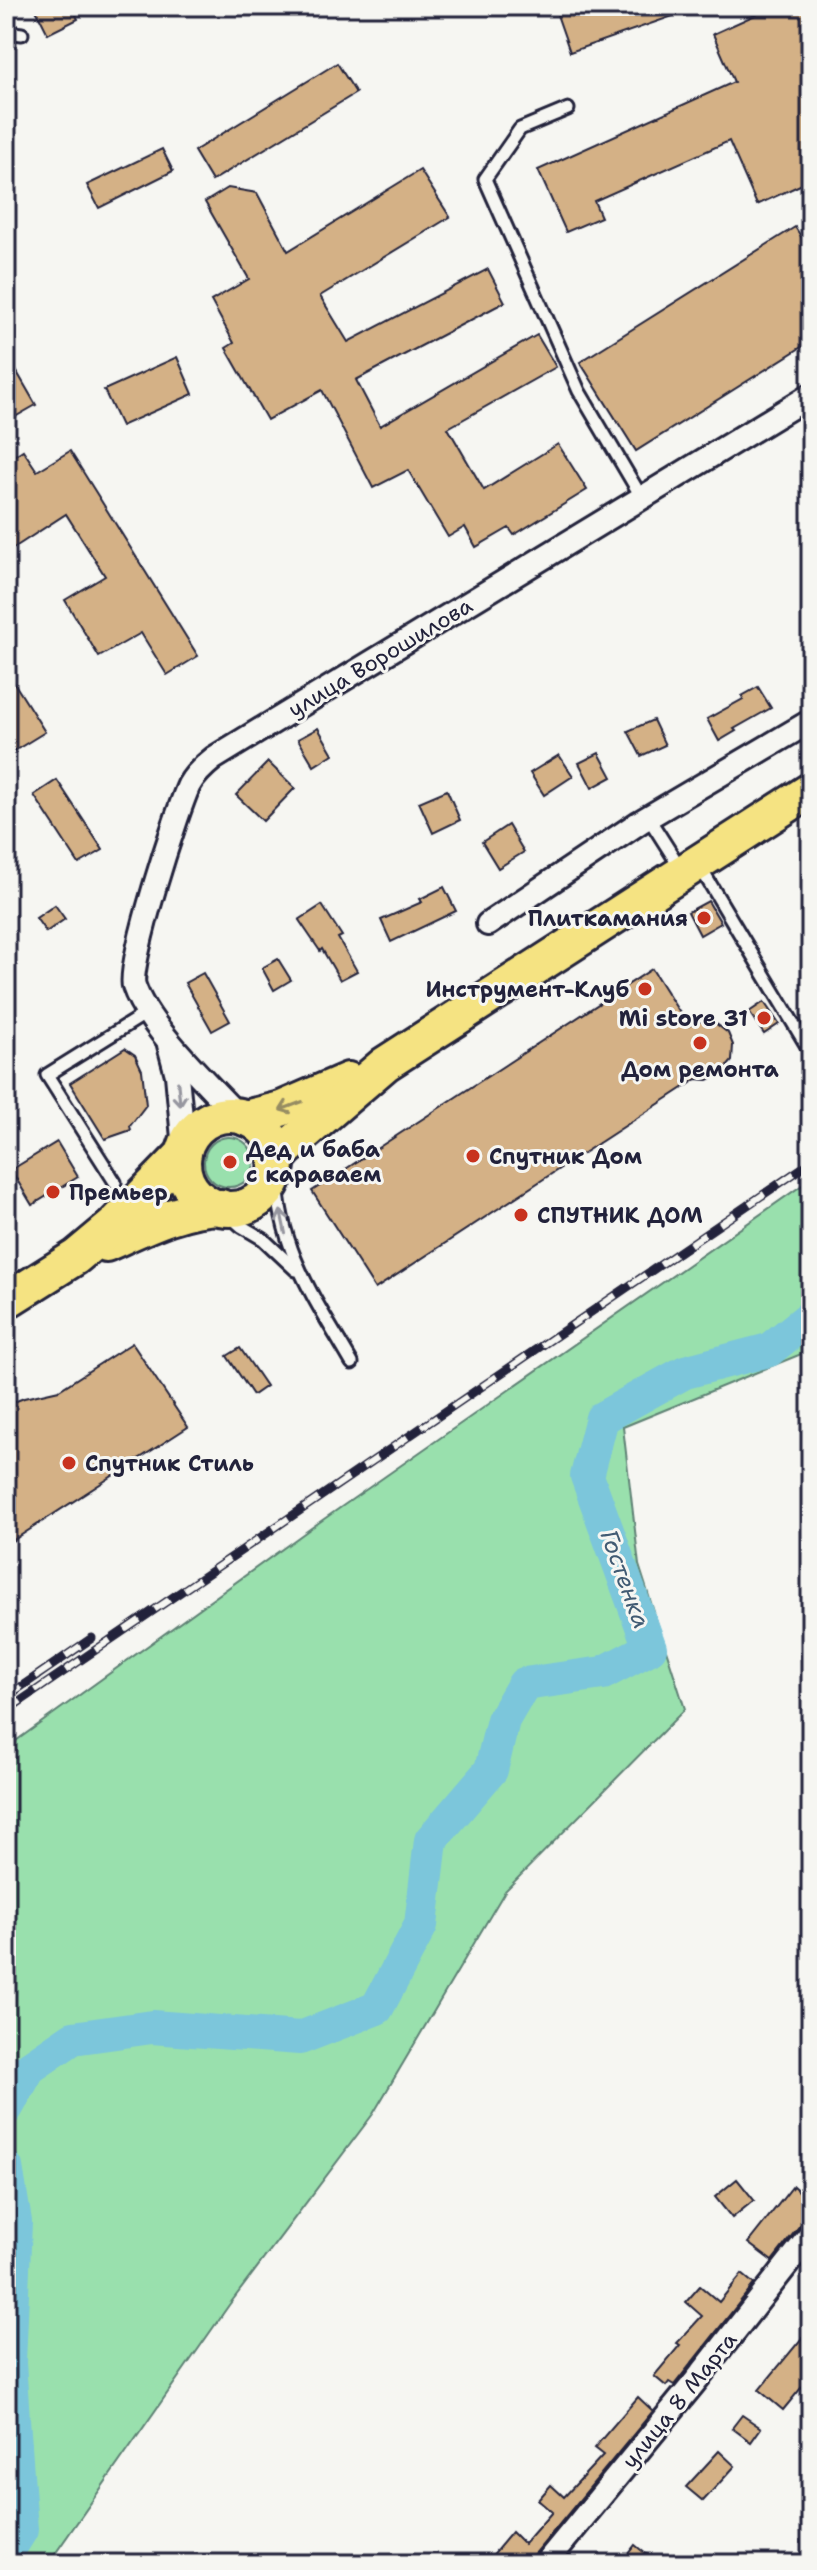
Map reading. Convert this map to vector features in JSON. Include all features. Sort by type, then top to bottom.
[{"type":"main road","points":[[221,1207],[208,1203],[193,1190],[184,1173],[184,1151],[188,1139],[204,1122],[216,1117],[264,1115],[385,1064],[811,790]]},
{"type":"main road","points":[[76,1257],[153,1223],[204,1207],[237,1208],[255,1201],[269,1187],[276,1165],[385,1064]]},
{"type":"main road","points":[[241,1117],[267,1134],[276,1165]]},
{"type":"main road","points":[[6,1301],[76,1257],[113,1226],[184,1151]]},
{"type":"street","name":"улица Ворошилова","points":[[168,1040],[135,989],[132,980],[134,961],[181,806],[191,781],[204,766],[811,395]]},
{"type":"street","points":[[488,924],[648,817],[811,721]]},
{"type":"street","points":[[168,1040],[241,1117]]},
{"type":"street","points":[[168,1040],[177,1075],[184,1151]]},
{"type":"street","name":"улица 8 Марта","points":[[545,2564],[694,2383],[811,2234]]},
{"type":"lane","points":[[6,32],[22,34]]},
{"type":"lane","points":[[568,109],[520,129],[485,179],[579,391],[642,498]]},
{"type":"lane","points":[[648,817],[691,868],[811,1053]]},
{"type":"lane","points":[[115,1182],[47,1075],[149,1011]]},
{"type":"lane","points":[[276,1165],[281,1222],[299,1273],[352,1363]]},
{"type":"lane","points":[[221,1207],[241,1226],[263,1239],[299,1273]]},
{"type":"green space","points":[[229,1137],[247,1144],[254,1162],[247,1180],[229,1187],[211,1180],[204,1162],[211,1144]]},
{"type":"green space","points":[[811,1179],[811,1350],[623,1427],[639,1565],[685,1709],[505,1891],[373,2114],[229,2305],[48,2564],[6,2564],[6,1748],[314,1526]]},
{"type":"building","points":[[34,6],[72,6],[78,19],[48,34]]},
{"type":"building","points":[[554,6],[695,6],[696,8],[570,52]]},
{"type":"building","points":[[775,6],[811,6],[811,113],[806,116],[811,127],[811,180],[757,205],[729,141],[594,201],[601,217],[566,232],[538,170],[734,82],[713,34]]},
{"type":"building","points":[[337,63],[356,93],[212,181],[194,151]]},
{"type":"building","points":[[162,149],[173,171],[99,208],[87,185]]},
{"type":"building","points":[[420,170],[450,217],[320,296],[348,342],[488,269],[505,302],[356,380],[380,426],[537,335],[556,367],[448,428],[484,490],[558,444],[587,490],[514,535],[509,528],[476,547],[465,527],[448,537],[408,470],[373,488],[322,390],[267,420],[226,348],[234,343],[211,301],[249,279],[205,202],[228,188],[257,193],[288,251]]},
{"type":"building","points":[[795,227],[811,252],[811,341],[636,451],[580,362]]},
{"type":"building","points":[[6,353],[36,405],[6,422]]},
{"type":"building","points":[[177,357],[193,394],[121,426],[104,390]]},
{"type":"building","points":[[23,450],[37,471],[70,451],[198,656],[167,675],[141,633],[99,657],[65,600],[105,576],[66,514],[6,553],[6,461]]},
{"type":"building","points":[[6,670],[45,732],[6,756]]},
{"type":"building","points":[[758,687],[771,708],[719,741],[707,719]]},
{"type":"building","points":[[653,720],[665,745],[641,756],[628,731]]},
{"type":"building","points":[[318,728],[333,754],[314,766],[298,739]]},
{"type":"building","points":[[599,753],[612,777],[592,788],[579,763]]},
{"type":"building","points":[[559,755],[573,776],[544,795],[530,773]]},
{"type":"building","points":[[268,762],[295,788],[263,821],[236,795]]},
{"type":"building","points":[[57,780],[103,850],[79,864],[34,795]]},
{"type":"building","points":[[447,790],[460,820],[433,833],[419,802]]},
{"type":"building","points":[[508,825],[524,852],[498,868],[482,842]]},
{"type":"building","points":[[444,887],[456,911],[391,942],[381,920],[422,902],[420,899]]},
{"type":"building","name":"Плиткамания","points":[[708,901],[721,923],[700,935],[688,912]]},
{"type":"building","points":[[55,905],[65,919],[46,932],[36,918]]},
{"type":"building","points":[[322,905],[342,936],[338,938],[357,971],[340,980],[322,949],[320,951],[299,920]]},
{"type":"building","points":[[278,959],[291,980],[274,990],[262,968]]},
{"type":"building","name":"Спутник Дом","points":[[652,969],[688,1026],[701,1021],[715,1023],[728,1033],[733,1045],[732,1061],[721,1074],[708,1080],[697,1079],[375,1289],[312,1191]]},
{"type":"building","points":[[203,973],[230,1021],[212,1031],[185,983]]},
{"type":"building","name":"Mi store 31","points":[[764,1002],[779,1024],[764,1034],[749,1012]]},
{"type":"building","points":[[125,1048],[135,1055],[142,1070],[146,1105],[130,1126],[131,1130],[105,1139],[70,1083]]},
{"type":"building","points":[[57,1142],[78,1177],[32,1205],[11,1170]]},
{"type":"building","name":"Спутник Стиль","points":[[132,1343],[188,1427],[6,1545],[6,1405],[59,1390]]},
{"type":"building","points":[[240,1348],[266,1386],[253,1395],[227,1356]]},
{"type":"building","points":[[737,2179],[754,2200],[732,2218],[715,2197]]},
{"type":"building","points":[[793,2186],[811,2202],[811,2220],[800,2225],[772,2261],[748,2243]]},
{"type":"building","points":[[742,2274],[754,2284],[674,2385],[669,2382],[666,2386],[654,2376],[680,2345],[677,2343],[702,2316],[686,2302],[700,2286],[719,2302]]},
{"type":"building","points":[[811,2327],[811,2376],[783,2410],[759,2390]]},
{"type":"building","points":[[638,2397],[653,2411],[534,2555],[531,2564],[485,2564],[512,2532],[524,2544],[552,2512],[538,2500],[551,2485],[564,2497],[603,2455],[594,2448]]},
{"type":"building","points":[[742,2415],[761,2428],[751,2442],[732,2428]]},
{"type":"building","points":[[719,2451],[735,2466],[703,2501],[686,2487]]},
{"type":"building","points":[[635,2545],[658,2564],[620,2564]]},
{"type":"waterway","name":"Гостенка","points":[[6,2109],[29,2068],[73,2038],[152,2027],[300,2038],[377,2008],[421,1925],[431,1840],[491,1770],[503,1720],[524,1684],[603,1673],[650,1648],[587,1476],[602,1418],[685,1372],[769,1350],[811,1316]]},
{"type":"waterway","name":"Гостенка","points":[[6,2167],[15,2222],[9,2363],[21,2530],[6,2554]]},
{"type":"railway","points":[[6,1711],[811,1162]]},
{"type":"railway","points":[[6,1697],[92,1638]]},
{"type":"place","name":"Плиткамания","points":[[704,918]]},
{"type":"place","name":"Инструмент-Клуб","points":[[645,989]]},
{"type":"place","name":"Mi store 31","points":[[764,1018]]},
{"type":"place","name":"Дом ремонта","points":[[700,1043]]},
{"type":"place","name":"Спутник Дом","points":[[473,1156]]},
{"type":"place","name":"Дед и баба с караваем","points":[[230,1162]]},
{"type":"place","name":"Премьер","points":[[53,1192]]},
{"type":"place","name":"СПУТНИК ДОМ","points":[[521,1215]]},
{"type":"place","name":"Спутник Стиль","points":[[69,1463]]}]
